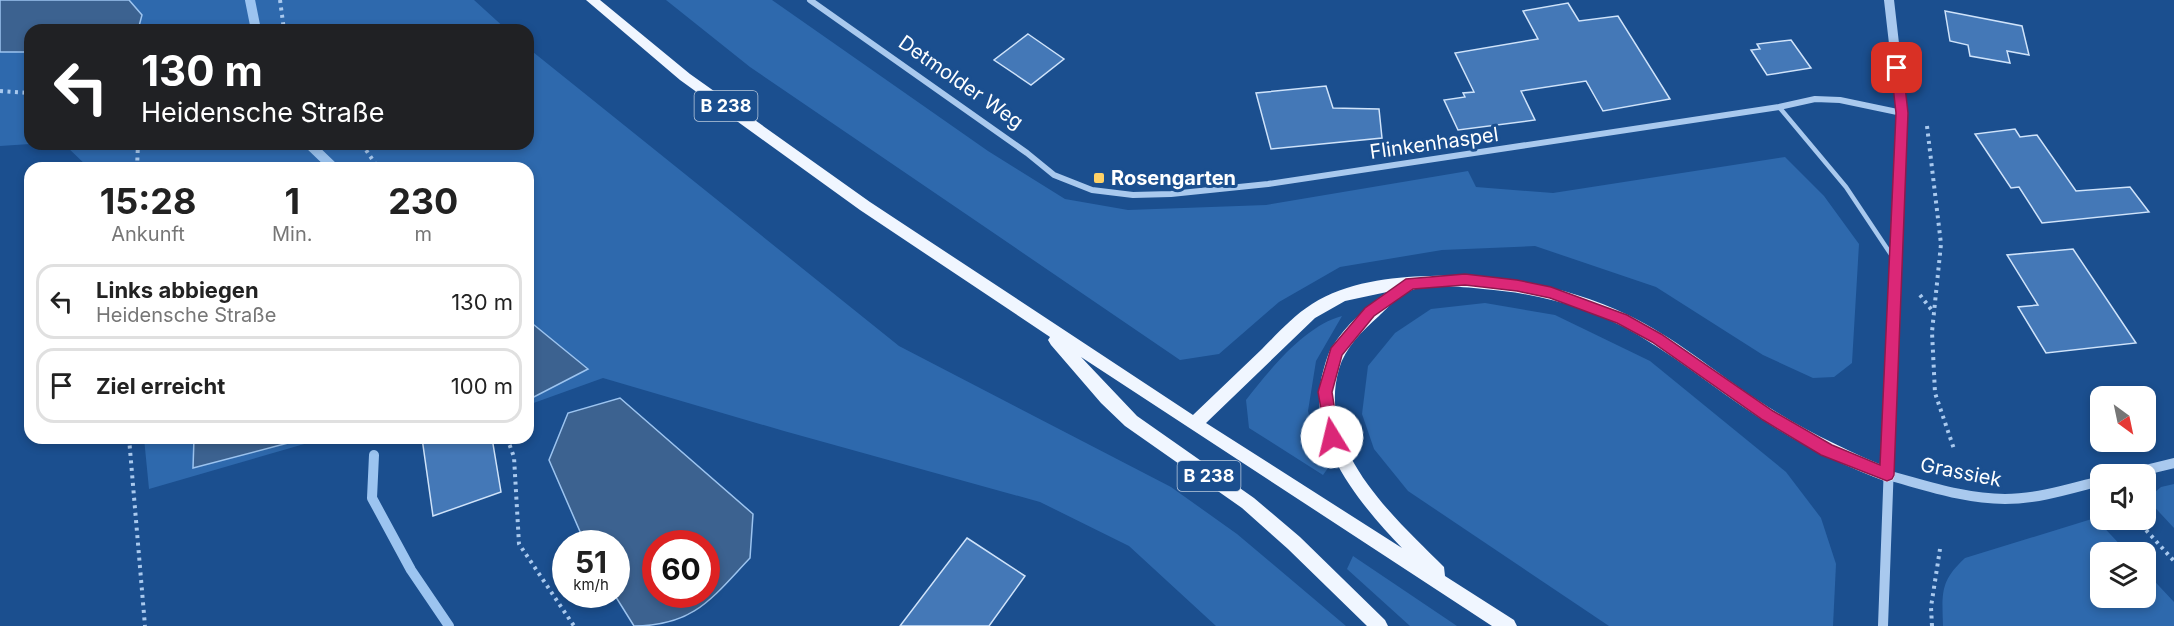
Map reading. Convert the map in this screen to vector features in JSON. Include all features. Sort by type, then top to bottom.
[{"type":"main road","name":"B 238","points":[[592,0],[686,76],[865,206],[1194,424],[1508,626]]},
{"type":"main road","points":[[1194,424],[1315,310],[1349,292],[1410,283],[1465,280],[1517,286],[1551,293],[1587,304],[1622,319],[1656,338],[1768,416],[1827,450],[1887,475]]},
{"type":"main road","points":[[1410,283],[1370,312],[1336,353],[1325,392],[1332,437],[1350,472],[1396,531],[1459,594]]},
{"type":"main road","name":"B 238","points":[[1043,324],[1107,398],[1131,421],[1248,503],[1294,543],[1379,626]]},
{"type":"street","name":"Detmolder Weg","points":[[810,0],[1027,153],[1054,175],[1092,190]]},
{"type":"street","points":[[1883,626],[1902,113],[1889,0]]},
{"type":"street","name":"Flinkenhaspel","points":[[1092,190],[1133,195],[1162,195],[1268,184],[1779,107],[1815,99],[1840,100],[1902,113]]},
{"type":"street","points":[[2156,467],[2174,463]]},
{"type":"street","name":"Grassiek","points":[[1887,475],[1981,498],[2005,499],[2034,497],[2090,483]]},
{"type":"lane","points":[[1779,107],[1846,187],[1897,263]]},
{"type":"path","points":[[280,0],[283,24]]},
{"type":"path","points":[[0,91],[24,93]]},
{"type":"path","points":[[1902,113],[1927,121],[1941,244],[1932,333],[1935,393],[1954,449]]},
{"type":"path","points":[[130,444],[145,626]]},
{"type":"path","points":[[509,444],[514,457],[519,544],[574,626]]},
{"type":"path","points":[[2146,530],[2174,561]]},
{"type":"path","points":[[1932,626],[1931,607],[1940,549]]},
{"type":"shaded area","points":[[0,0],[129,0],[142,15],[140,24],[24,24],[24,52],[0,52]]},
{"type":"shaded area","points":[[129,0],[474,0],[500,24],[140,24],[142,15]]},
{"type":"shaded area","points":[[666,0],[772,0],[988,151],[1065,199],[1128,210],[1266,205],[1468,171],[1476,187],[1553,193],[1785,157],[1824,196],[1859,244],[1852,363],[1834,377],[1813,378],[1763,355],[1656,287],[1535,246],[1442,250],[1340,267],[1279,302],[1219,354],[1180,360],[750,67]]},
{"type":"shaded area","points":[[0,52],[24,52],[24,144],[0,146]]},
{"type":"shaded area","points":[[534,53],[899,346],[1171,487],[1237,534],[1346,626],[1216,626],[1129,546],[1040,502],[603,378],[534,403],[534,397],[588,369],[534,325],[534,162],[83,162],[70,150],[534,150]]},
{"type":"shaded area","points":[[1485,303],[1555,315],[1650,361],[1786,472],[1821,518],[1836,564],[1833,626],[1609,626],[1408,491],[1374,449],[1362,414],[1368,366],[1395,333],[1431,309]]},
{"type":"shaded area","points":[[1342,316],[1316,361],[1308,411],[1315,437],[1328,468],[1323,475],[1249,428],[1246,400],[1289,350],[1315,329]]},
{"type":"shaded area","points":[[534,325],[588,369],[534,397]]},
{"type":"shaded area","points":[[620,398],[753,514],[750,558],[720,590],[720,530],[642,530],[642,608],[698,608],[672,621],[634,626],[623,608],[630,608],[630,530],[579,530],[549,460],[568,413]]},
{"type":"shaded area","points":[[145,444],[194,444],[193,468],[284,444],[304,444],[149,489]]},
{"type":"shaded area","points":[[194,444],[284,444],[193,468]]},
{"type":"shaded area","points":[[2174,484],[2174,528],[2156,509],[2156,491],[2161,487]]},
{"type":"shaded area","points":[[2090,520],[2090,530],[2106,530],[2118,542],[2090,542],[2090,608],[2156,608],[2156,583],[2174,602],[2174,626],[1943,626],[1944,588],[1951,574],[1965,558]]},
{"type":"shaded area","points":[[1353,556],[1457,626],[1410,626],[1347,569]]},
{"type":"building","points":[[1568,3],[1579,21],[1618,16],[1670,99],[1603,111],[1586,81],[1521,91],[1535,120],[1458,130],[1444,100],[1465,97],[1463,93],[1474,92],[1455,53],[1538,39],[1523,11]]},
{"type":"building","points":[[1945,11],[2022,26],[2029,55],[2007,51],[2010,63],[1970,56],[1968,45],[1950,41]]},
{"type":"building","points":[[1028,34],[1064,59],[1031,85],[994,60]]},
{"type":"building","points":[[1791,40],[1811,68],[1767,75],[1751,50],[1760,49],[1757,44]]},
{"type":"building","points":[[1326,86],[1333,108],[1379,109],[1382,138],[1271,149],[1256,93]]},
{"type":"building","points":[[2015,129],[2020,137],[2037,135],[2076,191],[2130,187],[2149,212],[2042,223],[2019,187],[2011,188],[1975,134]]},
{"type":"building","points":[[2073,249],[2136,343],[2046,353],[2018,307],[2038,305],[2007,255]]},
{"type":"building","points":[[423,444],[493,444],[501,492],[433,516]]},
{"type":"building","points":[[967,538],[1025,576],[989,626],[900,626]]},
{"type":"waterway","points":[[250,0],[255,24]]},
{"type":"waterway","points":[[315,150],[328,162]]},
{"type":"waterway","points":[[374,455],[372,498],[411,570],[449,626]]},
{"type":"place","name":"Rosengarten","points":[[1099,178]]},
{"type":"route","points":[[1332,437],[1325,392],[1336,353],[1370,312],[1410,283],[1465,280],[1517,286],[1551,293],[1587,304],[1622,319],[1656,338],[1768,416],[1827,450],[1887,475],[1902,113],[1897,68]]}]
